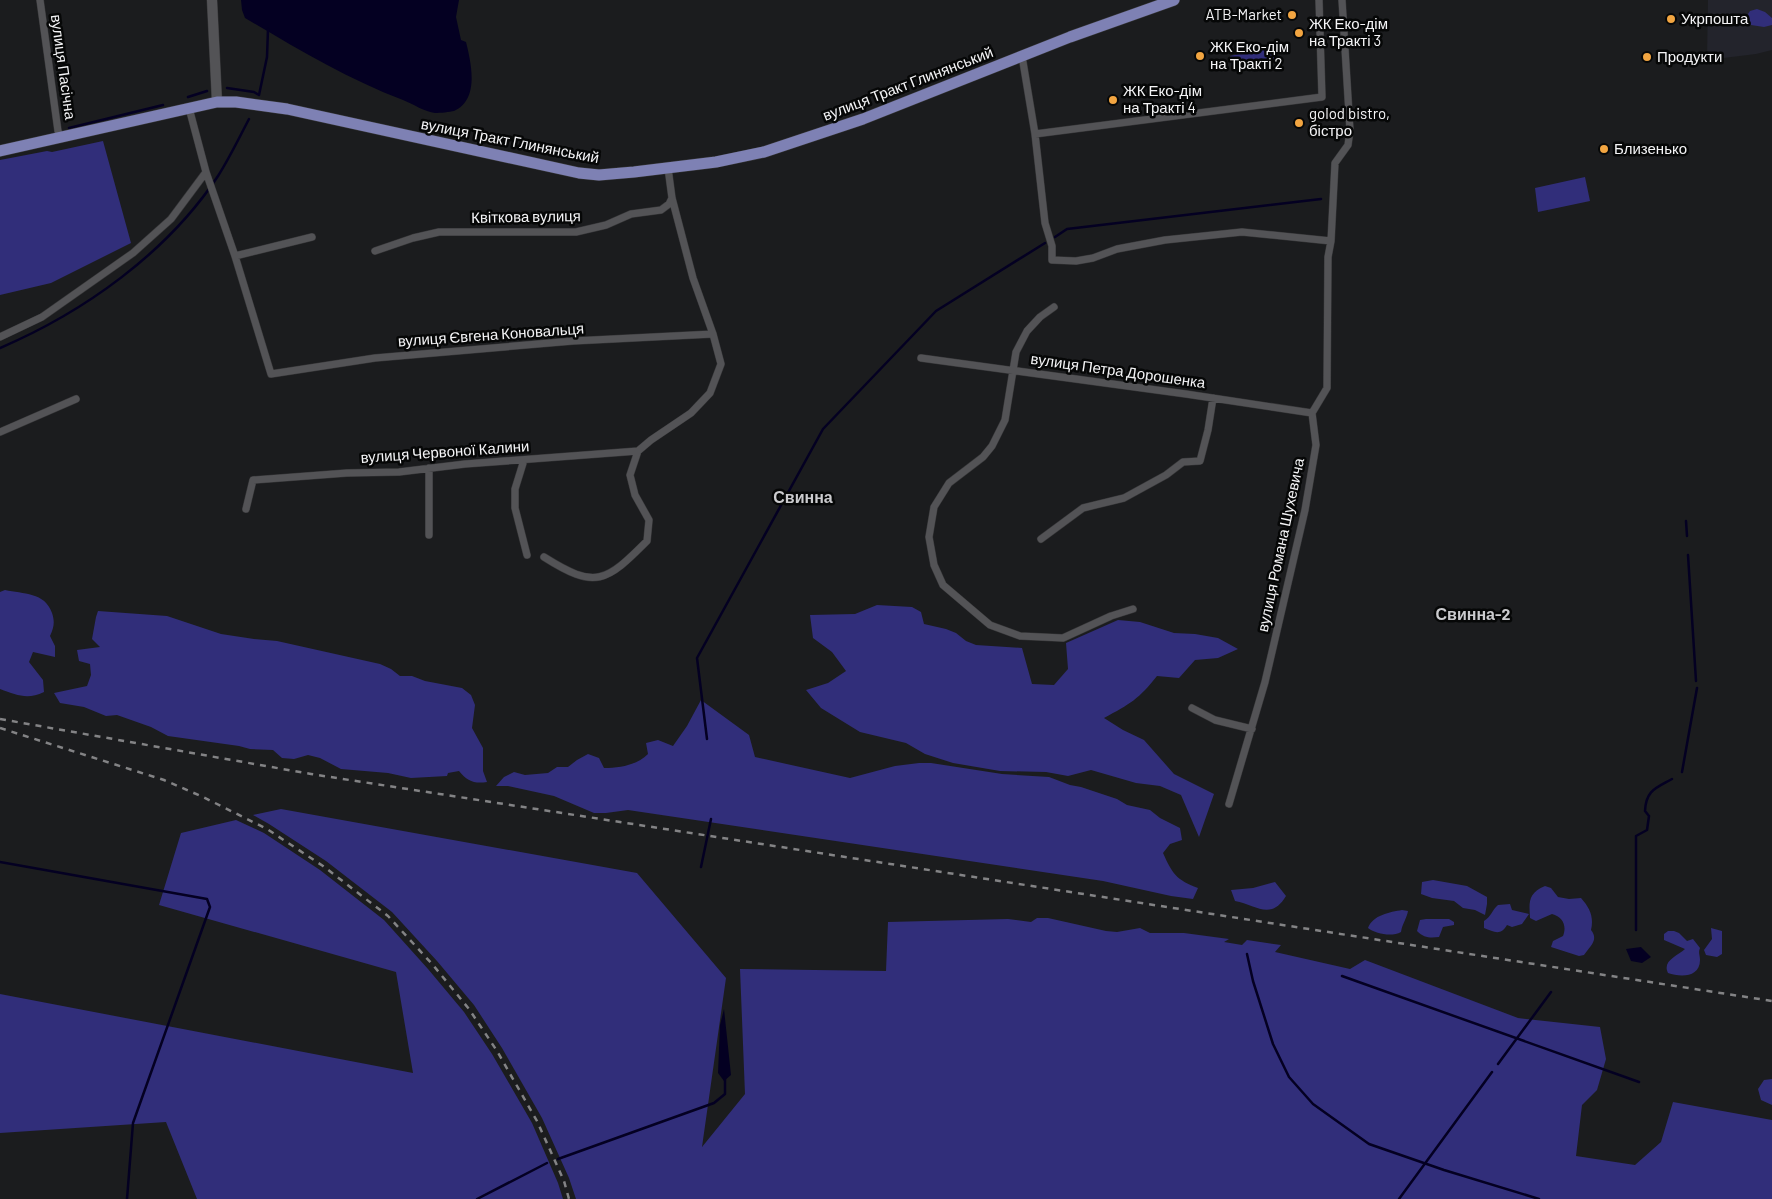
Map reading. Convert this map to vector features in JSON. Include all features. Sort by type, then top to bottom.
[{"type":"main road","points":[[212,0],[218,102]]},
{"type":"main road","name":"вулиця Тракт Глинянський","points":[[0,151],[218,102],[236,102],[288,110],[579,173],[615,174],[716,162],[764,152],[864,119],[1022,56],[1174,0]]},
{"type":"street","name":"вулиця Пасічна","points":[[40,0],[58,130],[61,137]]},
{"type":"street","points":[[1035,134],[1322,97],[1319,0]]},
{"type":"street","points":[[1312,413],[1327,388],[1328,257],[1331,241],[1335,163],[1348,145],[1350,130],[1342,0]]},
{"type":"street","points":[[1022,56],[1035,134],[1045,224],[1052,246],[1052,260],[1076,261],[1093,258],[1117,249],[1166,240],[1242,232],[1331,241]]},
{"type":"street","points":[[190,108],[206,172],[235,256],[312,237]]},
{"type":"street","points":[[544,557],[565,571],[580,577],[599,579],[623,565],[647,541],[649,520],[635,495],[630,474],[638,451],[691,413],[710,393],[721,364],[713,334],[693,278],[672,198],[668,168]]},
{"type":"street","points":[[0,337],[42,317],[133,254],[172,218],[206,172]]},
{"type":"street","name":"Квіткова вулиця","points":[[375,251],[413,238],[439,232],[576,232],[606,226],[630,214],[661,210],[669,204],[672,198]]},
{"type":"street","name":"вулиця Євгена Коновальця","points":[[235,256],[271,374],[384,357],[573,341],[713,334]]},
{"type":"street","points":[[1054,307],[1040,317],[1027,331],[1016,352],[1005,420],[992,446],[983,457],[949,483],[934,507],[929,537],[934,565],[943,585],[990,625],[1020,636],[1063,638],[1110,616],[1133,609]]},
{"type":"street","name":"вулиця Петра Дорошенка","points":[[921,358],[1312,413]]},
{"type":"street","points":[[1041,539],[1083,508],[1124,498],[1166,475],[1183,462],[1200,462],[1213,398]]},
{"type":"street","points":[[0,432],[76,399]]},
{"type":"street","name":"вулиця Романа Шухевича","points":[[1228,804],[1252,730],[1305,510],[1316,445],[1312,413]]},
{"type":"street","name":"вулиця Червоної Калини","points":[[246,509],[253,480],[347,473],[399,472],[638,451]]},
{"type":"street","points":[[524,460],[515,489],[515,508],[527,555]]},
{"type":"street","points":[[429,468],[429,535]]},
{"type":"street","points":[[1192,708],[1215,720],[1252,730]]},
{"type":"shaded area","points":[[1708,0],[1772,0],[1772,50],[1756,54],[1707,60]]},
{"type":"shaded area","points":[[1757,9],[1765,12],[1772,18],[1772,25],[1764,27],[1751,25],[1748,14],[1750,11]]},
{"type":"shaded area","points":[[1272,47],[1275,59],[1232,68],[1230,56]]},
{"type":"shaded area","points":[[103,141],[131,243],[51,283],[0,295],[0,160],[47,151],[52,152]]},
{"type":"shaded area","points":[[1585,177],[1590,201],[1538,212],[1535,188]]},
{"type":"shaded area","points":[[5,590],[26,593],[39,598],[49,606],[54,619],[50,636],[55,646],[55,657],[33,652],[29,662],[43,680],[44,692],[32,696],[22,696],[0,689],[0,592]]},
{"type":"shaded area","points":[[877,605],[912,607],[921,612],[924,624],[956,633],[966,641],[976,645],[1022,648],[1032,684],[1054,685],[1068,669],[1066,643],[1118,620],[1140,622],[1174,633],[1218,638],[1238,649],[1218,658],[1195,660],[1179,678],[1157,676],[1134,700],[1104,718],[1144,740],[1174,774],[1214,794],[1199,837],[1181,795],[1160,786],[1136,783],[1091,770],[1068,776],[1046,772],[1000,771],[953,763],[925,754],[906,743],[860,732],[821,708],[806,690],[828,683],[846,671],[832,652],[813,638],[810,615],[855,614]]},
{"type":"shaded area","points":[[98,611],[167,616],[221,634],[277,641],[380,664],[400,676],[412,676],[425,681],[462,688],[471,695],[475,705],[472,728],[483,748],[483,771],[487,782],[478,783],[471,781],[459,771],[448,773],[447,776],[411,778],[388,773],[341,769],[320,758],[308,755],[294,759],[282,758],[273,750],[250,749],[168,736],[151,727],[117,715],[106,716],[84,707],[60,703],[54,693],[87,686],[91,675],[90,664],[79,661],[77,650],[100,647],[92,639]]},
{"type":"shaded area","points":[[701,700],[749,735],[755,757],[850,778],[895,766],[919,763],[931,763],[1002,774],[1049,777],[1117,799],[1127,805],[1150,810],[1160,818],[1180,828],[1182,840],[1170,844],[1163,853],[1169,866],[1180,879],[1198,888],[1193,899],[1103,881],[628,810],[594,813],[554,796],[508,786],[496,786],[504,777],[514,772],[525,775],[548,773],[557,767],[568,767],[588,754],[599,758],[604,768],[633,763],[648,754],[646,743],[658,740],[673,746],[687,726]]},
{"type":"shaded area","points":[[281,809],[637,873],[726,978],[702,1147],[745,1094],[740,969],[886,971],[888,922],[1008,919],[1031,922],[1037,918],[1048,918],[1106,931],[1117,932],[1140,928],[1150,933],[1184,933],[1229,939],[1224,942],[1242,945],[1247,940],[1281,945],[1275,952],[1350,969],[1365,960],[1518,1018],[1600,1027],[1606,1059],[1597,1090],[1582,1105],[1576,1156],[1635,1165],[1661,1142],[1673,1102],[1772,1120],[1772,1199],[576,1199],[569,1178],[542,1118],[502,1048],[474,1005],[392,912],[326,861],[253,815]]},
{"type":"shaded area","points":[[236,820],[264,833],[320,870],[384,920],[428,969],[464,1012],[492,1054],[532,1123],[563,1199],[197,1199],[166,1122],[0,1133],[0,994],[413,1073],[396,972],[159,905],[181,833]]},
{"type":"shaded area","points":[[1433,880],[1467,886],[1487,897],[1485,915],[1475,910],[1463,908],[1454,901],[1432,898],[1421,894],[1422,882]]},
{"type":"shaded area","points":[[1275,882],[1286,896],[1280,904],[1269,910],[1235,901],[1231,890],[1253,888]]},
{"type":"shaded area","points":[[1545,886],[1551,888],[1558,897],[1569,899],[1581,898],[1587,905],[1592,917],[1591,930],[1594,940],[1584,955],[1579,956],[1551,947],[1553,941],[1563,936],[1565,929],[1559,917],[1552,914],[1536,921],[1530,918],[1531,899],[1535,892]]},
{"type":"shaded area","points":[[1510,904],[1512,910],[1529,914],[1522,924],[1512,927],[1507,925],[1500,932],[1484,928],[1484,921],[1498,905]]},
{"type":"shaded area","points":[[1402,910],[1408,911],[1401,932],[1397,934],[1384,934],[1368,928],[1378,917]]},
{"type":"shaded area","points":[[1449,919],[1454,922],[1454,925],[1443,927],[1439,937],[1427,937],[1417,931],[1420,920]]},
{"type":"shaded area","points":[[1711,928],[1722,931],[1722,954],[1717,957],[1706,955],[1704,950],[1712,939]]},
{"type":"shaded area","points":[[1668,931],[1679,933],[1687,941],[1693,939],[1700,948],[1699,966],[1693,973],[1678,975],[1668,973],[1667,965],[1669,962],[1685,949],[1664,940],[1664,934]]},
{"type":"shaded area","points":[[1772,1079],[1772,1105],[1761,1100],[1758,1089],[1764,1080]]},
{"type":"water","points":[[241,0],[459,0],[456,17],[461,40],[466,42],[472,80],[468,98],[462,106],[454,111],[435,113],[423,110],[342,73],[245,18]]},
{"type":"water","points":[[1641,947],[1651,957],[1642,963],[1631,961],[1626,949]]},
{"type":"water","points":[[724,1009],[731,1075],[724,1081],[718,1073],[720,1025]]},
{"type":"waterway","points":[[227,88],[254,92],[259,95],[267,57],[268,29]]},
{"type":"waterway","points":[[188,97],[207,91]]},
{"type":"waterway","points":[[69,128],[163,105]]},
{"type":"waterway","points":[[0,348],[62,317],[92,298],[149,255],[197,204],[218,176],[249,119]]},
{"type":"waterway","points":[[1055,237],[1067,229],[1321,199]]},
{"type":"waterway","points":[[707,739],[697,658],[823,429],[936,311],[1045,243]]},
{"type":"waterway","points":[[1686,521],[1687,536]]},
{"type":"waterway","points":[[1688,555],[1696,681]]},
{"type":"waterway","points":[[1682,772],[1697,688]]},
{"type":"waterway","points":[[1636,930],[1636,836],[1647,830],[1649,816],[1645,811],[1647,798],[1653,790],[1672,779]]},
{"type":"waterway","points":[[701,867],[711,819]]},
{"type":"waterway","points":[[0,862],[207,899],[210,907],[133,1123],[127,1199]]},
{"type":"waterway","points":[[1247,954],[1253,981],[1273,1044],[1289,1077],[1313,1104],[1369,1144],[1444,1170],[1539,1199]]},
{"type":"waterway","points":[[1342,976],[1639,1082]]},
{"type":"waterway","points":[[1498,1064],[1551,992]]},
{"type":"waterway","points":[[1399,1199],[1492,1072]]},
{"type":"waterway","points":[[558,1159],[714,1103],[725,1094],[725,1077]]},
{"type":"waterway","points":[[477,1199],[547,1163]]},
{"type":"railway","points":[[0,719],[311,774],[1772,1001]]},
{"type":"railway","points":[[0,728],[164,780],[203,797],[267,829],[323,866],[388,916],[433,965],[469,1009],[497,1051],[537,1121],[564,1181],[569,1199]]},
{"type":"place","name":"ATB-Market","points":[[1292,15]]},
{"type":"place","name":"Укрпошта","points":[[1671,19]]},
{"type":"place","name":"ЖК Еко-дім на Тракті 3","points":[[1299,33]]},
{"type":"place","name":"ЖК Еко-дім на Тракті 2","points":[[1200,56]]},
{"type":"place","name":"Продукти","points":[[1647,57]]},
{"type":"place","name":"ЖК Еко-дім на Тракті 4","points":[[1113,100]]},
{"type":"place","name":"golod bistro, бістро","points":[[1299,123]]},
{"type":"place","name":"Близенько","points":[[1604,149]]},
{"type":"district","name":"Свинна","points":[[803,497]]},
{"type":"district","name":"Свинна-2","points":[[1473,614]]}]
